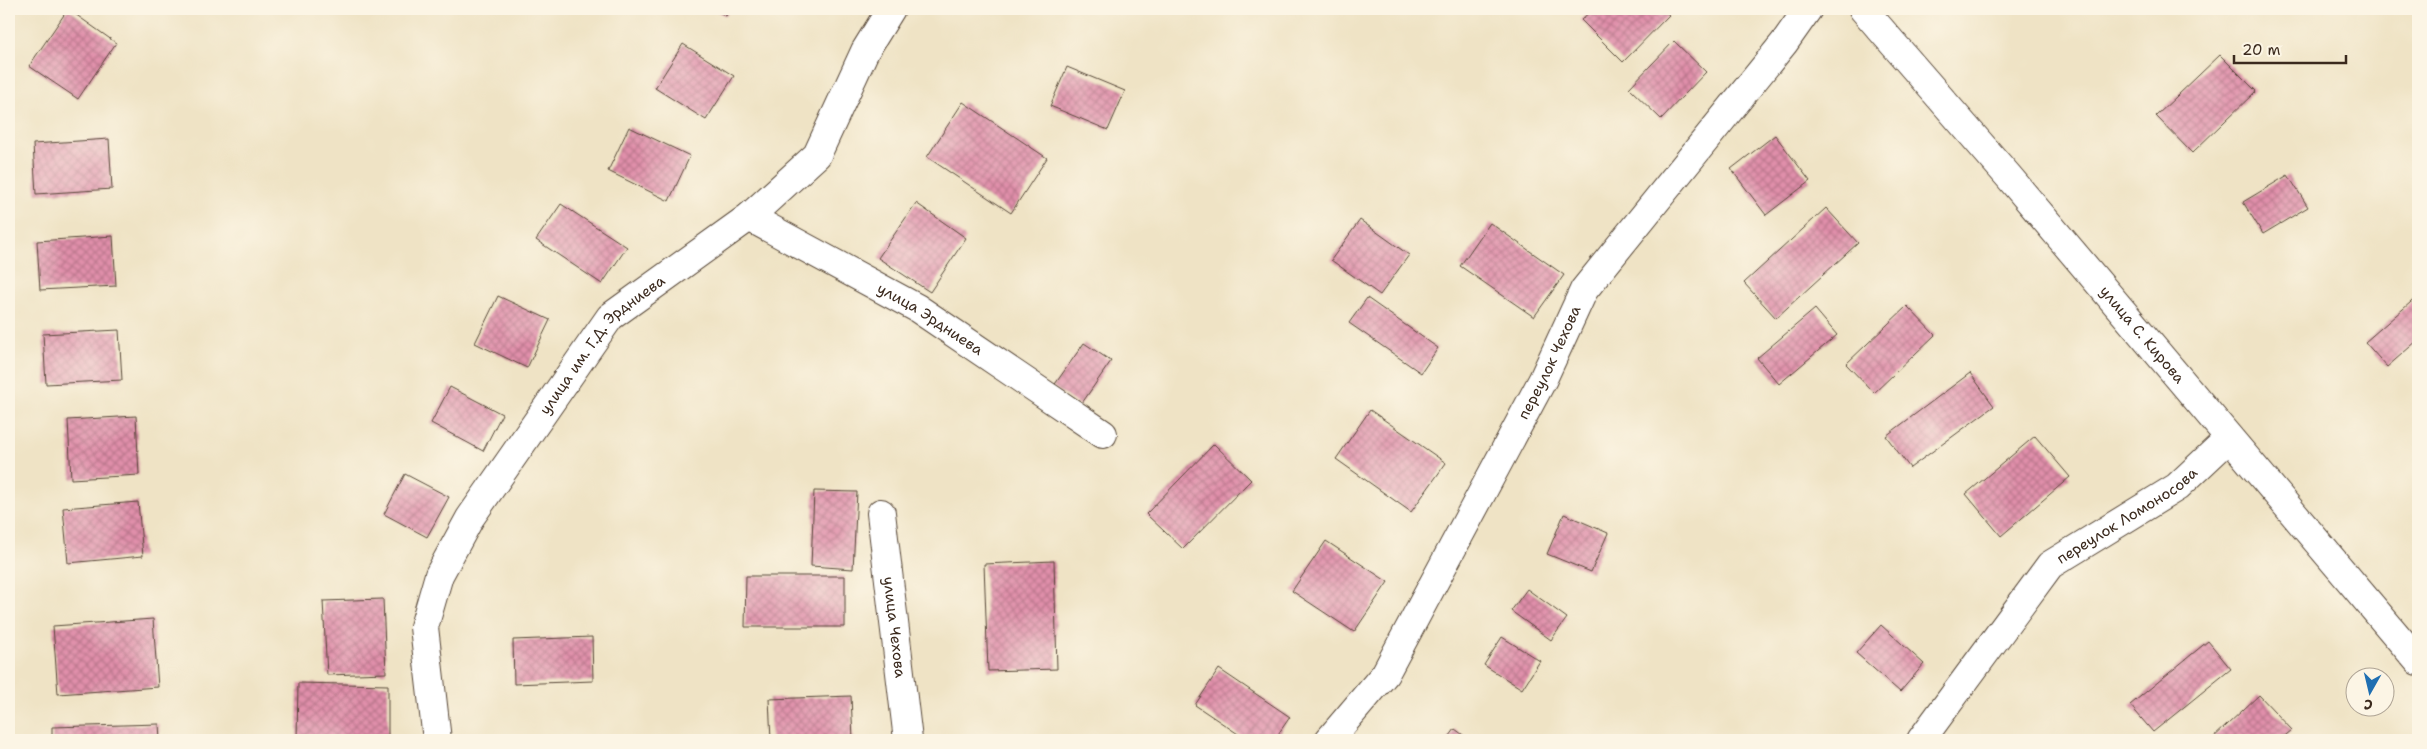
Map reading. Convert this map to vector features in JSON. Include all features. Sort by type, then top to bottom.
[{"type":"street","name":"улица им. Г.Д. Эрдниева","points":[[438,740],[424,627],[439,575],[470,518],[610,317],[749,217],[817,155],[865,51],[891,9]]},
{"type":"street","name":"переулок Чехова","points":[[1329,740],[1385,674],[1543,379],[1584,290],[1784,43],[1808,9]]},
{"type":"street","name":"улица С. Кирова","points":[[1864,9],[2009,177],[2418,661]]},
{"type":"street","name":"улица Эрдниева","points":[[749,217],[917,308],[1103,434]]},
{"type":"street","name":"переулок Ломоносова","points":[[1921,740],[2050,565],[2177,487],[2229,438]]},
{"type":"street","name":"улица Чехова","points":[[881,513],[908,740]]},
{"type":"building","points":[[68,9],[116,43],[78,99],[29,66]]},
{"type":"building","points":[[714,9],[730,9],[726,16]]},
{"type":"building","points":[[1593,9],[1662,9],[1669,15],[1623,62],[1581,20]]},
{"type":"building","points":[[1674,41],[1706,72],[1661,119],[1629,88]]},
{"type":"building","points":[[683,44],[734,76],[706,120],[655,88]]},
{"type":"building","points":[[2220,55],[2256,91],[2192,153],[2156,116]]},
{"type":"building","points":[[1067,67],[1125,91],[1108,130],[1050,106]]},
{"type":"building","points":[[963,102],[1047,158],[1011,213],[927,157]]},
{"type":"building","points":[[629,127],[690,156],[669,201],[608,171]]},
{"type":"building","points":[[1775,135],[1810,181],[1766,215],[1731,169]]},
{"type":"building","points":[[109,139],[112,189],[36,194],[33,144]]},
{"type":"building","points":[[2288,175],[2308,207],[2263,234],[2243,202]]},
{"type":"building","points":[[916,203],[966,238],[930,292],[878,258]]},
{"type":"building","points":[[561,204],[627,247],[602,284],[536,240]]},
{"type":"building","points":[[1826,208],[1858,243],[1776,318],[1744,283]]},
{"type":"building","points":[[1360,220],[1409,255],[1380,295],[1331,260]]},
{"type":"building","points":[[1490,223],[1564,275],[1534,317],[1460,266]]},
{"type":"building","points":[[113,236],[116,286],[40,290],[37,241]]},
{"type":"building","points":[[498,296],[550,320],[527,368],[475,343]]},
{"type":"building","points":[[2418,296],[2418,340],[2387,367],[2365,342]]},
{"type":"building","points":[[1367,298],[1438,348],[1421,373],[1349,323]]},
{"type":"building","points":[[1907,306],[1935,335],[1874,393],[1846,364]]},
{"type":"building","points":[[1815,309],[1837,335],[1779,384],[1757,358]]},
{"type":"building","points":[[119,330],[122,380],[46,384],[43,334]]},
{"type":"building","points":[[1084,343],[1111,361],[1080,406],[1053,387]]},
{"type":"building","points":[[1970,373],[1994,406],[1910,468],[1886,436]]},
{"type":"building","points":[[450,387],[502,414],[483,451],[431,423]]},
{"type":"building","points":[[1370,410],[1446,463],[1411,512],[1336,459]]},
{"type":"building","points":[[136,416],[139,475],[71,479],[68,420]]},
{"type":"building","points":[[2035,436],[2070,477],[2001,536],[1966,494]]},
{"type":"building","points":[[1214,444],[1251,480],[1183,549],[1146,514]]},
{"type":"building","points":[[405,474],[449,497],[427,537],[384,514]]},
{"type":"building","points":[[814,491],[857,492],[853,569],[811,566]]},
{"type":"building","points":[[138,502],[143,556],[68,563],[63,508]]},
{"type":"building","points":[[1564,514],[1608,533],[1591,572],[1547,554]]},
{"type":"building","points":[[1326,541],[1388,582],[1354,632],[1292,591]]},
{"type":"building","points":[[1054,561],[1057,669],[988,671],[984,564]]},
{"type":"building","points":[[746,576],[845,576],[845,627],[745,627]]},
{"type":"building","points":[[1527,589],[1567,618],[1551,640],[1511,611]]},
{"type":"building","points":[[383,599],[386,673],[327,675],[323,601]]},
{"type":"building","points":[[153,619],[158,687],[58,694],[53,626]]},
{"type":"building","points":[[1881,625],[1924,664],[1900,692],[1856,653]]},
{"type":"building","points":[[592,637],[593,681],[514,684],[513,640]]},
{"type":"building","points":[[1502,637],[1540,661],[1522,689],[1484,665]]},
{"type":"building","points":[[2208,641],[2231,669],[2153,732],[2130,705]]},
{"type":"building","points":[[1219,669],[1290,717],[1274,740],[1247,740],[1195,705]]},
{"type":"building","points":[[298,683],[388,685],[388,740],[297,740]]},
{"type":"building","points":[[2259,695],[2292,730],[2280,740],[2211,740]]},
{"type":"building","points":[[851,696],[853,740],[771,740],[769,699]]},
{"type":"building","points":[[159,724],[160,740],[52,740],[52,727]]},
{"type":"building","points":[[1455,729],[1470,740],[1447,740]]}]
